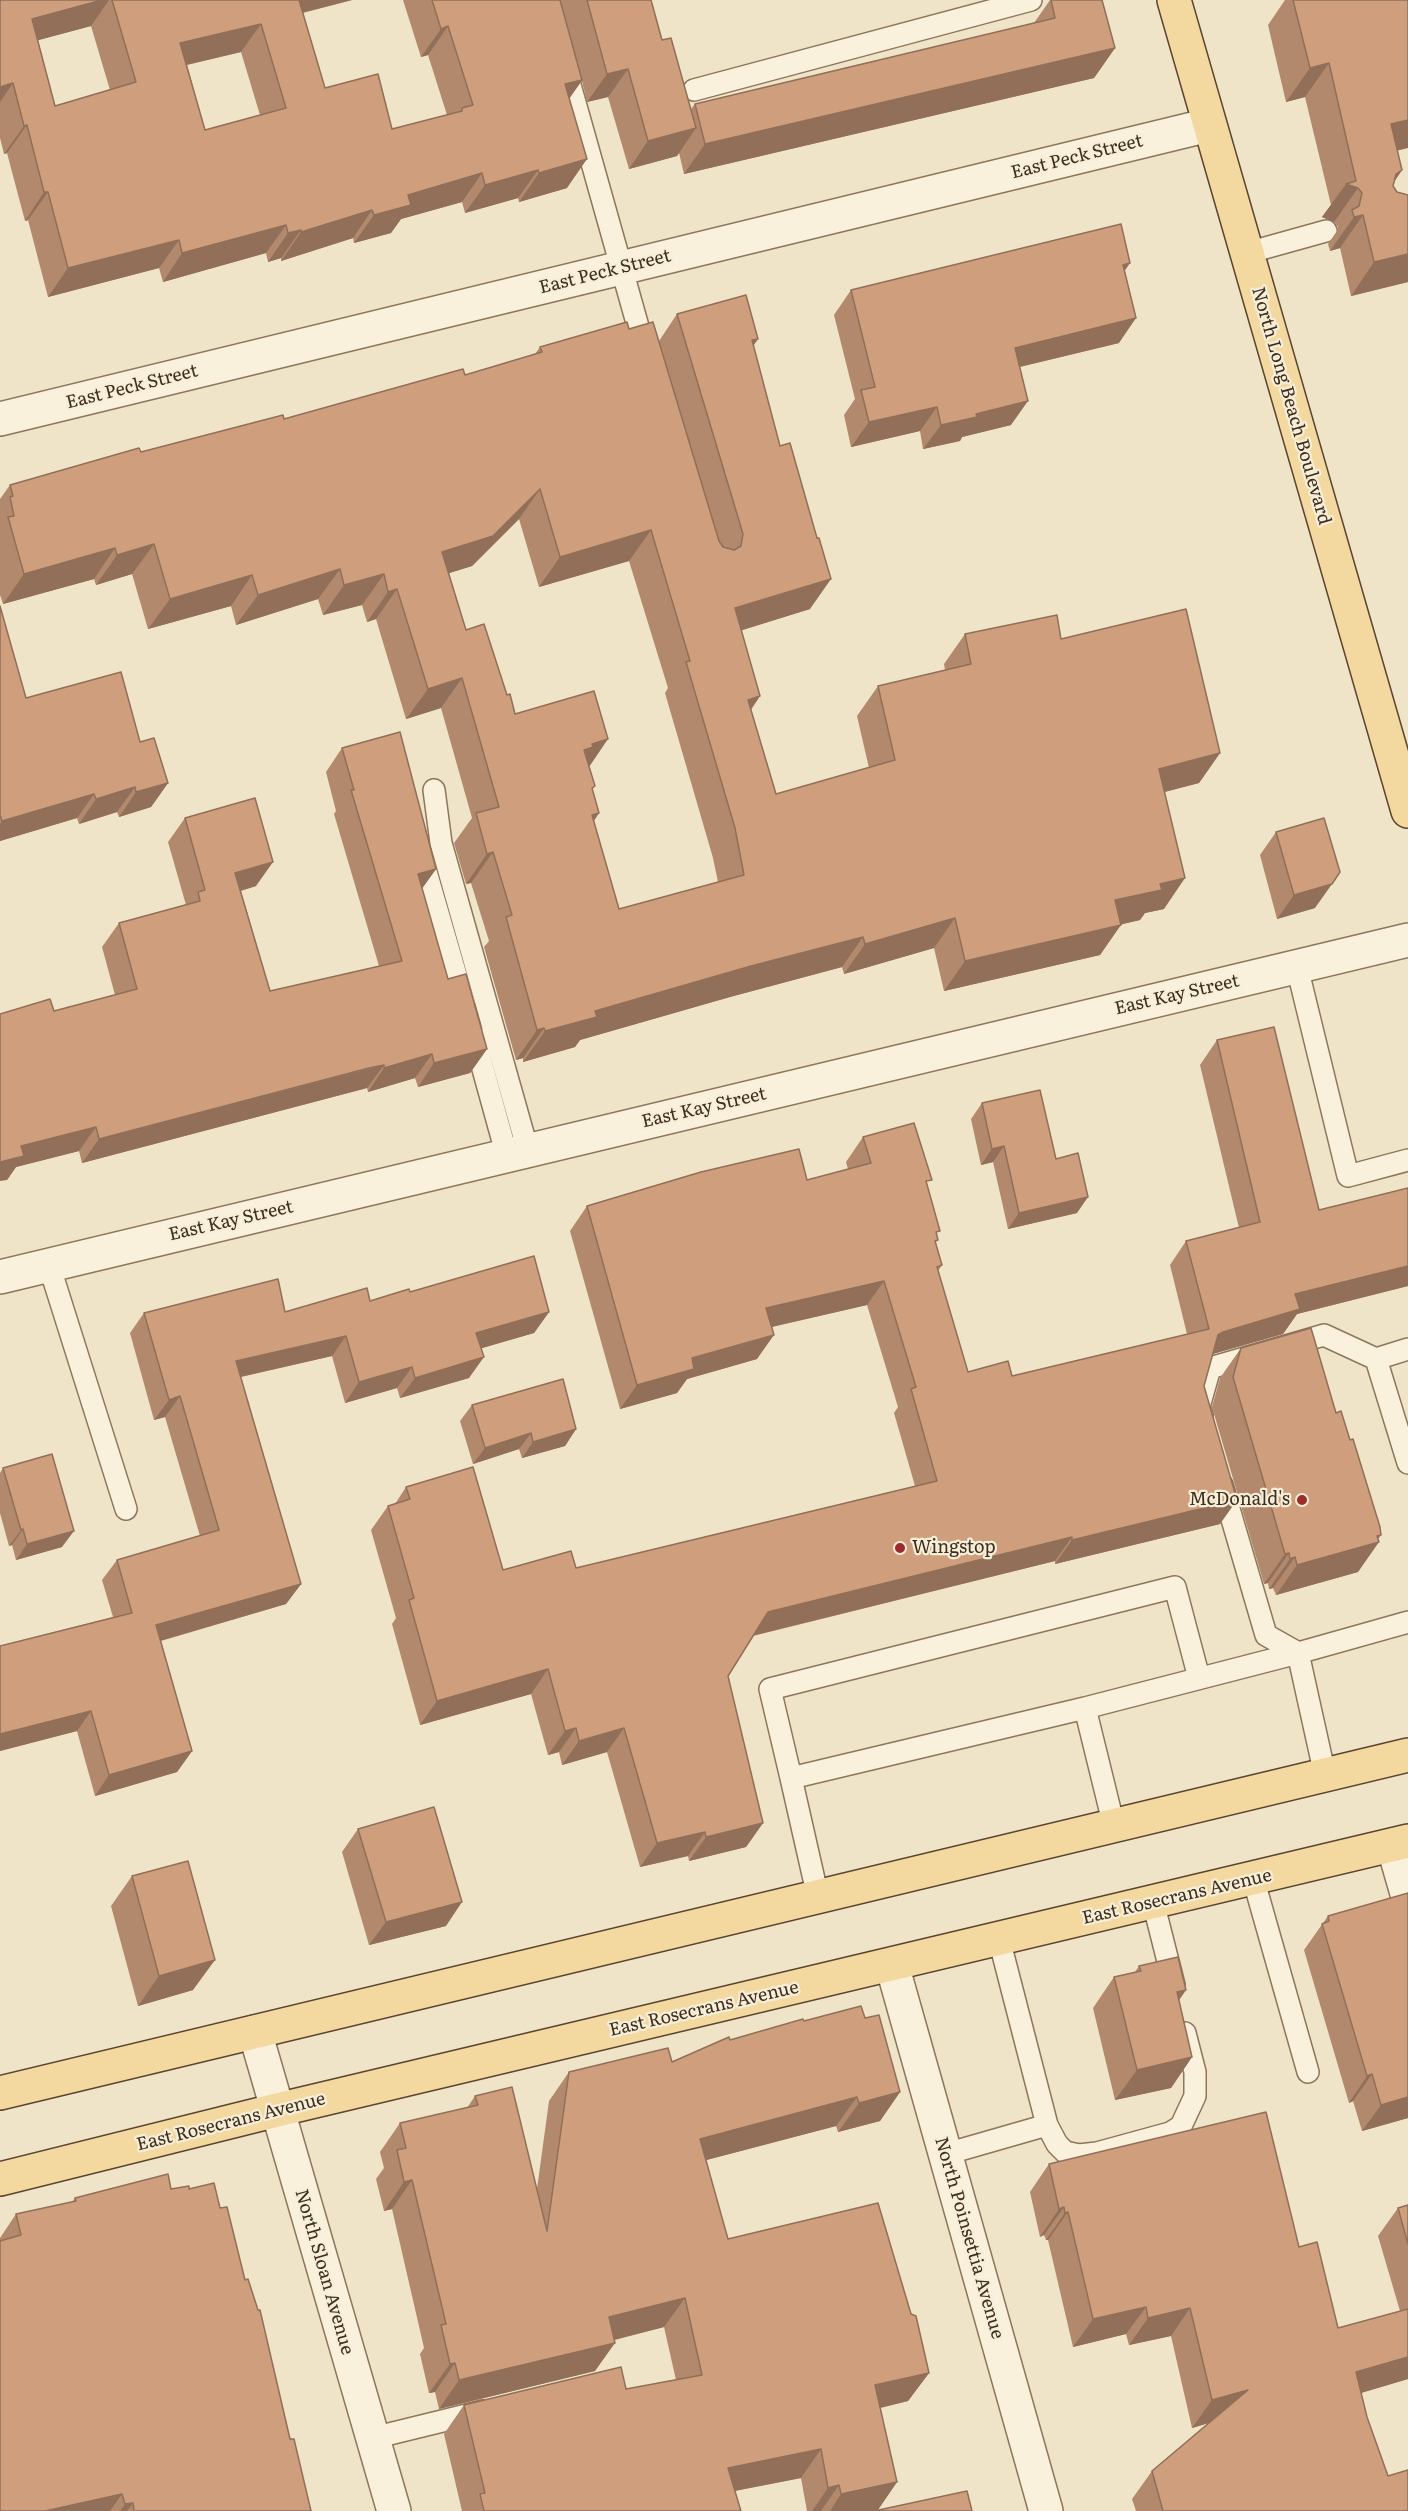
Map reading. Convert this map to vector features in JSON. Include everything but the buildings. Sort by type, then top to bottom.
[{"type":"main road","name":"North Long Beach Boulevard","points":[[1174,0],[1403,778],[1408,811]]},
{"type":"main road","points":[[0,2093],[1408,1755]]},
{"type":"main road","name":"East Rosecrans Avenue","points":[[0,2179],[277,2110],[1400,1843]]},
{"type":"street","name":"East Peck Street","points":[[0,419],[1209,125]]},
{"type":"street","name":"East Kay Street","points":[[0,1277],[1408,940]]},
{"type":"street","points":[[1400,1843],[1408,1897]]},
{"type":"street","name":"North Poinsettia Avenue","points":[[892,1965],[1046,2511]]},
{"type":"street","name":"North Sloan Avenue","points":[[255,2032],[394,2511]]},
{"type":"lane","points":[[694,90],[1031,0]]},
{"type":"lane","points":[[559,45],[620,268],[654,379]]},
{"type":"lane","points":[[1247,253],[1326,231]]},
{"type":"lane","points":[[434,790],[441,843],[518,1153]]},
{"type":"lane","points":[[415,833],[518,1153]]},
{"type":"lane","points":[[1297,967],[1348,1176],[1408,1160]]},
{"type":"lane","points":[[49,1265],[126,1509]]},
{"type":"lane","points":[[1206,1429],[1199,1407],[1210,1368],[1324,1335],[1376,1359],[1408,1349]]},
{"type":"lane","points":[[1376,1359],[1408,1462]]},
{"type":"lane","points":[[1216,1464],[1266,1635],[1298,1653],[1325,1775]]},
{"type":"lane","points":[[818,1897],[770,1689],[1175,1587],[1199,1678]]},
{"type":"lane","points":[[791,1778],[1085,1708],[1408,1622]]},
{"type":"lane","points":[[1085,1708],[1114,1826]]},
{"type":"lane","points":[[1253,1878],[1308,2072]]},
{"type":"lane","points":[[999,1939],[1047,2125],[1057,2144],[1065,2152],[1079,2155],[1097,2153],[1170,2133],[1181,2126],[1195,2096],[1195,2072],[1153,1902]]},
{"type":"lane","points":[[946,2154],[1047,2125]]},
{"type":"lane","points":[[373,2438],[507,2406]]},
{"type":"place","name":"McDonald's","points":[[1302,1500]]},
{"type":"place","name":"Wingstop","points":[[900,1548]]}]
